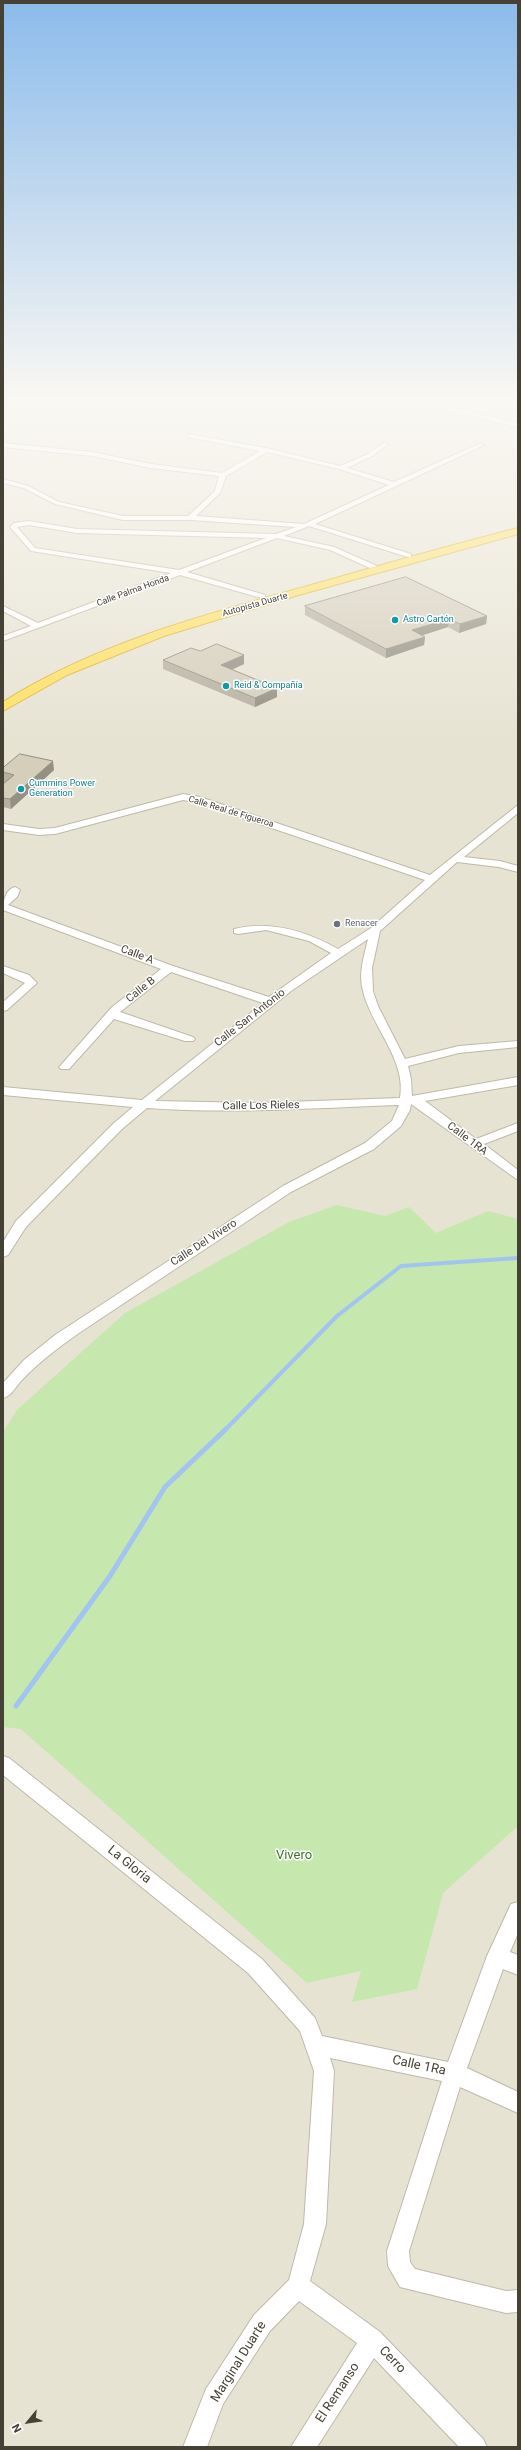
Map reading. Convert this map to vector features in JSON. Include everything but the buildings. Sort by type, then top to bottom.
[{"type":"highway","name":"Autopista Duarte","points":[[19,684],[87,652],[148,630],[518,525]]},
{"type":"highway","name":"Autopista Duarte","points":[[3,707],[25,691],[99,657],[147,639],[313,588],[518,531]]},
{"type":"street","points":[[98,513],[123,518],[190,518],[306,525],[408,556]]},
{"type":"street","points":[[190,518],[195,513]]},
{"type":"street","name":"Calle Palma Honda","points":[[3,639],[182,573],[306,525],[331,513]]},
{"type":"street","points":[[262,597],[182,573],[62,556],[34,550],[13,527],[16,524],[29,523],[77,531],[276,536],[332,548],[372,566]]},
{"type":"street","points":[[3,608],[37,626]]},
{"type":"street","name":"Calle Real de Figueroa","points":[[3,827],[33,832],[55,831],[183,797],[197,799],[432,879]]},
{"type":"street","name":"Calle San Antonio","points":[[3,1252],[21,1224],[118,1126],[147,1104],[219,1042],[338,953],[375,930],[455,859],[518,808]]},
{"type":"street","points":[[455,859],[500,864],[518,869]]},
{"type":"street","points":[[3,905],[13,895],[15,890]]},
{"type":"street","name":"Calle A","points":[[3,905],[168,968],[272,1002]]},
{"type":"street","points":[[238,931],[266,927],[314,939],[338,953]]},
{"type":"street","points":[[375,930],[366,971],[368,990],[375,1012],[401,1064],[411,1101]]},
{"type":"street","name":"Calle B","points":[[65,1066],[105,1020],[168,968]]},
{"type":"street","points":[[3,969],[25,977],[32,983],[3,1008]]},
{"type":"street","points":[[115,1013],[117,1016],[189,1039]]},
{"type":"street","points":[[401,1064],[431,1054],[452,1050],[518,1044]]},
{"type":"street","name":"Calle Los Rieles","points":[[3,1091],[84,1100],[187,1107],[250,1107],[411,1101],[518,1081]]},
{"type":"street","name":"Calle 1RA","points":[[411,1101],[518,1176]]},
{"type":"street","name":"Calle Del Vivero","points":[[3,1393],[22,1371],[74,1330],[199,1244],[288,1189],[351,1156],[386,1134],[400,1119],[411,1101]]},
{"type":"street","points":[[473,1144],[518,1127]]},
{"type":"street","name":"La Gloria","points":[[3,1764],[255,1966],[308,2025],[324,2071],[315,2224],[298,2286]]},
{"type":"street","points":[[518,1911],[497,1956],[454,2073],[398,2251],[399,2266],[408,2279],[506,2302],[518,2301]]},
{"type":"street","points":[[497,1956],[518,1965]]},
{"type":"street","name":"Calle 1Ra","points":[[314,2045],[454,2073],[518,2103]]},
{"type":"street","name":"Cerro","points":[[298,2286],[372,2340],[475,2447]]},
{"type":"street","name":"Marginal Duarte","points":[[195,2447],[219,2390],[262,2323],[298,2286]]},
{"type":"street","name":"El Remanso","points":[[303,2447],[372,2340]]},
{"type":"shaded area","points":[[3,513],[518,513],[518,2447],[3,2447]]},
{"type":"green space","name":"Vivero","points":[[337,1205],[385,1216],[409,1207],[436,1233],[488,1211],[518,1219],[518,1826],[443,1893],[417,1989],[352,2002],[361,1971],[307,1983],[21,1729],[3,1727],[3,1432],[17,1410],[125,1313],[289,1222]]},
{"type":"waterway","points":[[226,1429],[337,1316],[401,1266],[518,1258]]},
{"type":"waterway","points":[[16,1706],[110,1576],[165,1487],[226,1429]]},
{"type":"place","name":"Astro Cartón","points":[[395,620]]},
{"type":"place","name":"Reid & Compañía","points":[[226,686]]},
{"type":"place","name":"Cummins Power Generation","points":[[21,789]]},
{"type":"place","name":"Renacer","points":[[337,924]]}]
